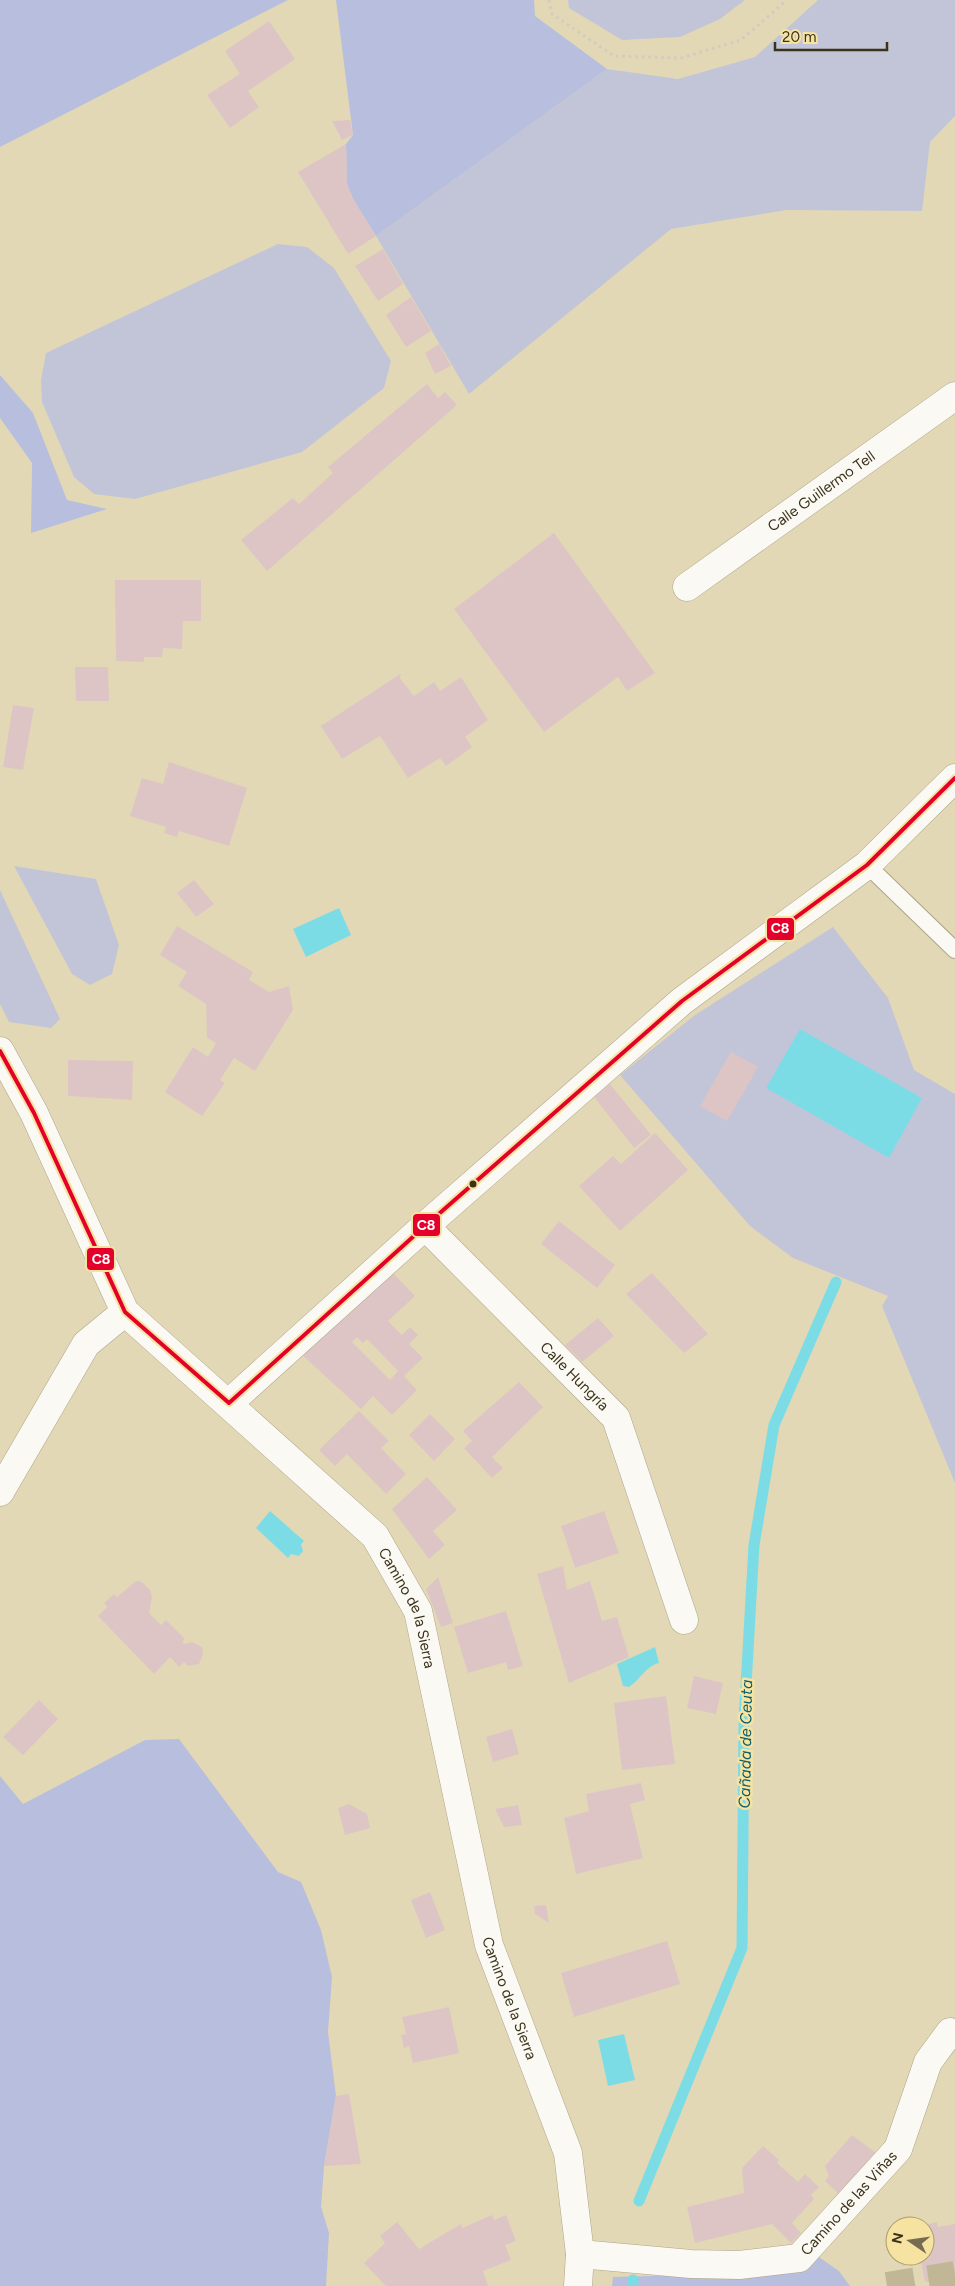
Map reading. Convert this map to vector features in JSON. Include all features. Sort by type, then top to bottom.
[{"type":"street","name":"Calle Guillermo Tell","points":[[687,587],[955,396]]},
{"type":"street","points":[[229,1403],[425,1226],[682,1001],[867,865],[955,778]]},
{"type":"street","name":"Camino de la Sierra","points":[[0,1051],[34,1112],[125,1312],[229,1403],[375,1536],[418,1612],[489,1945],[568,2153],[580,2254],[578,2286]]},
{"type":"street","name":"Calle Hungría","points":[[425,1226],[616,1418],[684,1620]]},
{"type":"street","points":[[0,1492],[86,1344],[125,1312]]},
{"type":"street","name":"Camino de las Viñas","points":[[580,2254],[691,2264],[739,2265],[799,2258],[898,2148],[928,2062],[950,2032]]},
{"type":"lane","points":[[867,865],[955,950]]},
{"type":"path","points":[[549,0],[552,14],[614,56],[681,58],[741,40],[787,0]]},
{"type":"shaded area","points":[[0,0],[288,0],[0,147]]},
{"type":"shaded area","points":[[336,0],[534,0],[535,16],[607,69],[376,236],[353,199],[347,184],[346,144],[353,135]]},
{"type":"shaded area","points":[[568,0],[745,0],[720,19],[680,37],[622,40],[569,8]]},
{"type":"shaded area","points":[[818,0],[955,0],[955,116],[930,142],[922,211],[787,210],[671,229],[469,394],[376,236],[607,69],[678,79],[755,57]]},
{"type":"shaded area","points":[[278,244],[307,247],[334,268],[391,361],[384,388],[302,452],[135,499],[94,494],[74,477],[42,402],[41,380],[46,353]]},
{"type":"shaded area","points":[[0,375],[33,413],[67,500],[107,509],[31,533],[32,463],[0,418]]},
{"type":"shaded area","points":[[14,866],[96,879],[119,945],[112,974],[90,985],[72,974]]},
{"type":"shaded area","points":[[0,890],[60,1019],[51,1028],[9,1022],[0,1004]]},
{"type":"shaded area","points":[[833,927],[888,998],[914,1070],[955,1094],[955,1483],[882,1306],[888,1296],[793,1258],[750,1226],[620,1075],[695,1015]]},
{"type":"shaded area","points":[[179,1739],[278,1872],[301,1882],[321,1930],[332,1977],[328,2032],[336,2096],[324,2166],[321,2207],[329,2233],[326,2286],[0,2286],[0,1776],[23,1804],[145,1740]]},
{"type":"shaded area","points":[[816,2255],[839,2271],[850,2286],[612,2286],[613,2277],[804,2272]]},
{"type":"water","points":[[339,908],[351,935],[306,957],[293,929]]},
{"type":"water","points":[[800,1029],[922,1098],[889,1158],[766,1088]]},
{"type":"water","points":[[270,1511],[304,1541],[301,1544],[303,1551],[299,1556],[291,1554],[288,1558],[256,1528]]},
{"type":"water","points":[[655,1647],[659,1663],[650,1667],[629,1687],[623,1686],[617,1664]]},
{"type":"water","points":[[624,2034],[635,2080],[608,2086],[598,2040]]},
{"type":"building","points":[[269,21],[295,59],[248,91],[259,107],[230,128],[207,95],[240,74],[225,51]]},
{"type":"building","points":[[350,120],[353,135],[342,140],[332,121]]},
{"type":"building","points":[[346,144],[347,184],[353,199],[376,236],[348,254],[298,172]]},
{"type":"building","points":[[383,249],[403,284],[378,301],[355,266]]},
{"type":"building","points":[[411,297],[431,331],[406,347],[386,315]]},
{"type":"building","points":[[439,344],[451,366],[435,374],[425,353]]},
{"type":"building","points":[[427,384],[438,398],[445,392],[457,405],[267,571],[241,540],[293,498],[299,504],[333,473],[328,467]]},
{"type":"building","points":[[554,533],[655,673],[627,691],[618,677],[544,732],[454,609]]},
{"type":"building","points":[[115,580],[201,580],[201,621],[183,621],[182,649],[163,648],[162,657],[144,657],[144,662],[116,661]]},
{"type":"building","points":[[75,667],[108,667],[109,701],[76,701]]},
{"type":"building","points":[[400,674],[401,676],[399,677],[414,696],[434,682],[440,691],[461,677],[488,720],[465,737],[472,747],[446,766],[440,758],[408,778],[380,736],[342,759],[321,726]]},
{"type":"building","points":[[13,705],[34,708],[23,770],[3,767]]},
{"type":"building","points":[[169,762],[247,788],[229,846],[179,831],[177,837],[164,833],[166,827],[130,816],[142,778],[163,784]]},
{"type":"building","points":[[194,880],[214,904],[196,917],[177,893]]},
{"type":"building","points":[[177,926],[253,972],[249,980],[269,992],[289,986],[293,1010],[255,1071],[234,1058],[220,1080],[225,1083],[202,1116],[165,1092],[193,1047],[208,1057],[216,1043],[207,1038],[206,1004],[178,986],[187,972],[160,955]]},
{"type":"building","points":[[731,1052],[758,1067],[727,1121],[700,1106]]},
{"type":"building","points":[[68,1060],[133,1061],[132,1100],[68,1096]]},
{"type":"building","points":[[610,1084],[651,1135],[634,1148],[594,1097]]},
{"type":"building","points":[[655,1133],[688,1170],[620,1231],[579,1186],[613,1156],[621,1164]]},
{"type":"building","points":[[559,1221],[615,1265],[597,1288],[541,1244]]},
{"type":"building","points":[[391,1271],[415,1296],[388,1321],[402,1335],[410,1327],[418,1335],[409,1344],[423,1358],[404,1376],[417,1390],[392,1415],[373,1396],[361,1409],[300,1353]],"holes":[[[357,1337],[363,1343],[367,1339],[398,1371],[390,1380],[352,1342]]]},
{"type":"building","points":[[652,1273],[708,1334],[684,1353],[626,1294]]},
{"type":"building","points":[[598,1318],[614,1336],[582,1362],[565,1345]]},
{"type":"building","points":[[519,1382],[543,1407],[492,1457],[503,1468],[492,1478],[464,1448],[472,1441],[463,1431]]},
{"type":"building","points":[[359,1411],[389,1441],[381,1448],[406,1474],[386,1494],[347,1454],[335,1466],[319,1450]]},
{"type":"building","points":[[430,1414],[455,1439],[434,1461],[409,1435]]},
{"type":"building","points":[[427,1477],[457,1510],[433,1531],[445,1545],[429,1559],[392,1509]]},
{"type":"building","points":[[604,1511],[619,1553],[575,1568],[561,1526]]},
{"type":"building","points":[[563,1566],[567,1590],[590,1581],[602,1621],[617,1617],[629,1657],[569,1683],[537,1574]]},
{"type":"building","points":[[438,1577],[453,1623],[441,1627],[426,1589]]},
{"type":"building","points":[[136,1581],[142,1582],[150,1590],[152,1597],[149,1613],[161,1625],[166,1620],[185,1639],[182,1642],[185,1644],[192,1642],[202,1647],[203,1654],[199,1664],[188,1666],[184,1662],[179,1667],[170,1657],[154,1674],[98,1616],[107,1607],[104,1603],[114,1594],[117,1597]]},
{"type":"building","points":[[506,1611],[523,1666],[508,1670],[506,1662],[468,1673],[454,1627]]},
{"type":"building","points":[[694,1676],[723,1683],[716,1714],[687,1708]]},
{"type":"building","points":[[666,1696],[675,1764],[622,1770],[614,1703]]},
{"type":"building","points":[[39,1700],[58,1719],[23,1755],[3,1737]]},
{"type":"building","points":[[512,1729],[519,1754],[493,1762],[486,1737]]},
{"type":"building","points":[[641,1783],[645,1800],[630,1804],[643,1858],[576,1874],[564,1818],[589,1811],[586,1794]]},
{"type":"building","points":[[349,1804],[367,1814],[370,1828],[345,1835],[338,1808]]},
{"type":"building","points":[[518,1805],[522,1825],[504,1827],[495,1809]]},
{"type":"building","points":[[430,1892],[445,1930],[426,1938],[411,1900]]},
{"type":"building","points":[[546,1905],[549,1923],[535,1914],[534,1906]]},
{"type":"building","points":[[667,1941],[680,1984],[574,2017],[561,1973]]},
{"type":"building","points":[[449,2007],[459,2053],[413,2063],[409,2046],[404,2048],[401,2035],[406,2034],[402,2017]]},
{"type":"building","points":[[349,2094],[361,2164],[324,2166],[336,2096]]},
{"type":"building","points":[[852,2135],[875,2152],[841,2196],[825,2181],[829,2176],[825,2166]]},
{"type":"building","points":[[763,2146],[779,2160],[777,2163],[798,2182],[805,2174],[819,2187],[811,2195],[814,2199],[792,2223],[801,2233],[791,2243],[772,2224],[695,2243],[687,2207],[744,2193],[742,2168]]},
{"type":"building","points":[[492,2215],[494,2220],[506,2215],[516,2241],[505,2245],[511,2260],[483,2271],[488,2286],[386,2286],[364,2263],[385,2243],[380,2236],[397,2222],[419,2249],[461,2224],[462,2228]]},
{"type":"building","points":[[935,2222],[937,2222],[938,2227],[955,2224],[955,2286],[937,2286],[936,2280],[925,2282],[922,2266],[935,2266]]},
{"type":"waterway","name":"Cañada de Ceuta","points":[[639,2201],[742,1948],[744,1721],[754,1545],[774,1425],[836,1282]]},
{"type":"waterway","name":"Cañada de Ceuta","points":[[633,2280],[633,2286]]},
{"type":"tunnel","points":[[887,2286],[955,2275]]},
{"type":"transit line","name":"C8","points":[[0,1051],[34,1113],[125,1312],[229,1403],[425,1226],[682,1001],[867,865],[955,778]]}]
